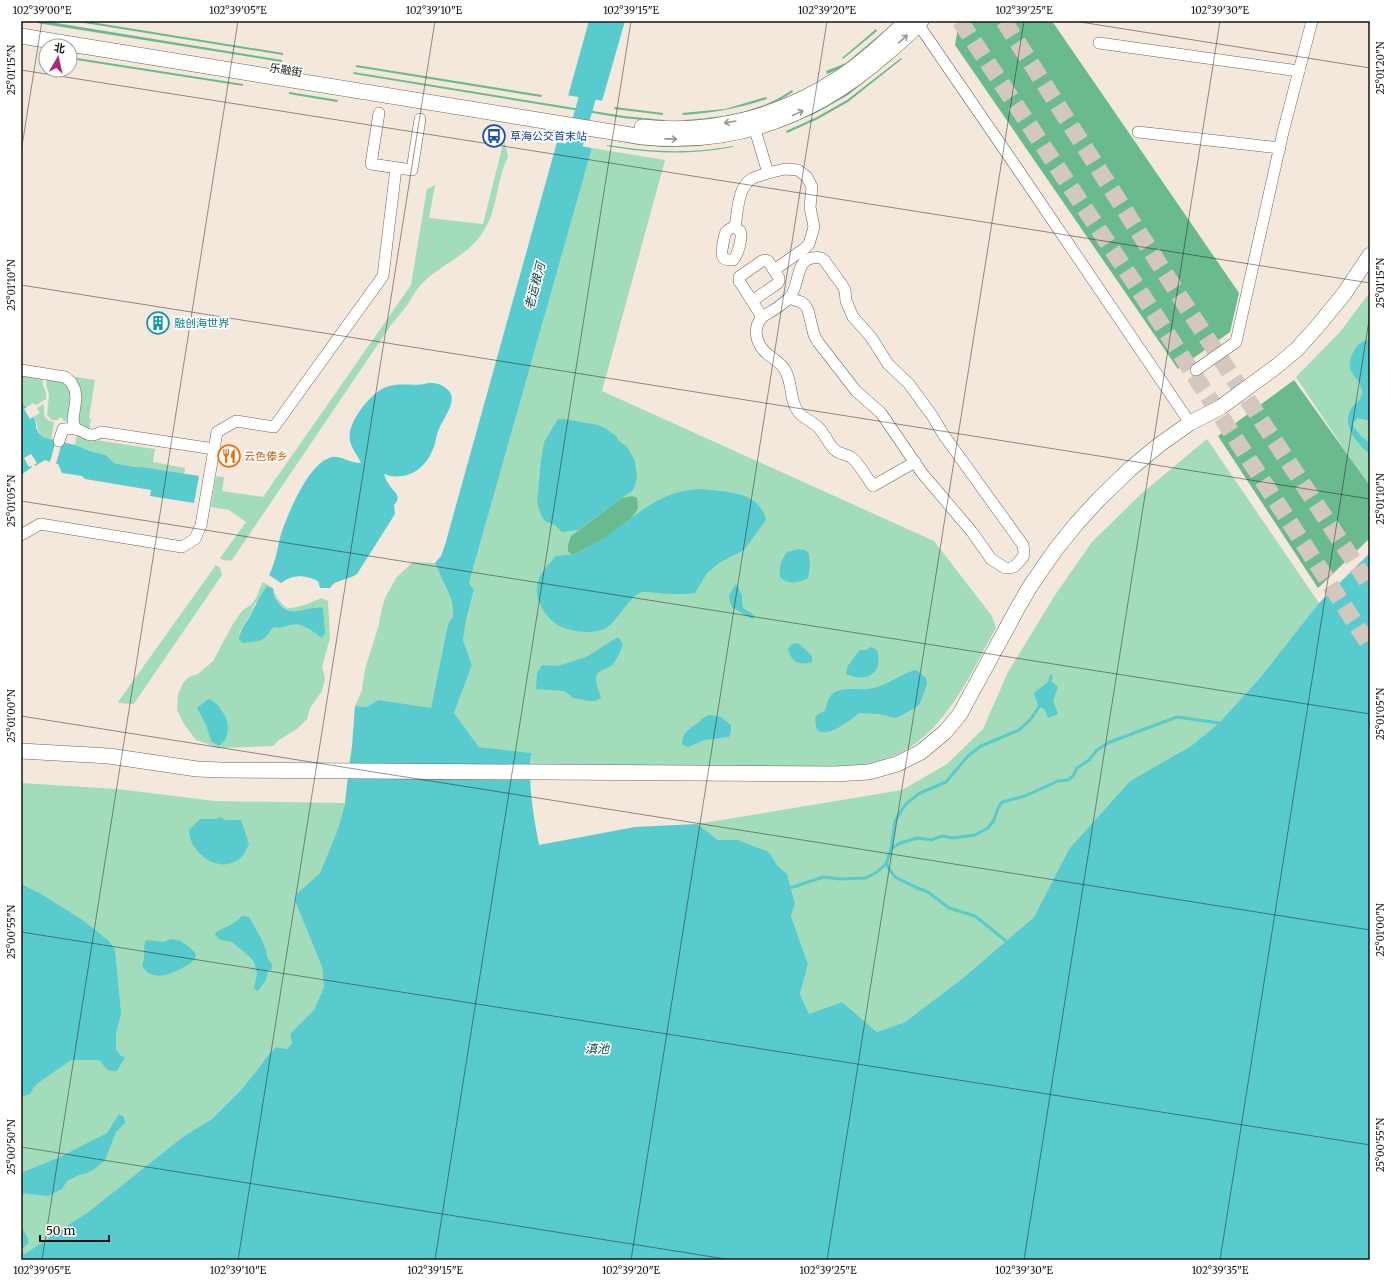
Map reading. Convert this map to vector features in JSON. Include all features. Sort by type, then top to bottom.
[{"type":"street","points":[[1196,370],[1236,342],[1280,148],[1312,21]]},
{"type":"street","points":[[550,117],[606,126],[679,128],[753,123],[828,85],[916,22],[1022,174],[1190,423]]},
{"type":"street","name":"乐融街","points":[[21,27],[550,117]]},
{"type":"street","name":"乐融街","points":[[21,36],[550,117]]},
{"type":"street","points":[[1099,43],[1300,71]]},
{"type":"street","points":[[380,113],[371,164],[396,168],[412,170],[420,119]]},
{"type":"street","points":[[753,123],[768,173]]},
{"type":"street","points":[[1138,132],[1280,148]]},
{"type":"street","points":[[21,535],[40,524],[182,547],[195,539],[201,525],[216,432],[236,421],[274,427],[383,276],[396,168]]},
{"type":"street","points":[[734,227],[742,192],[745,184],[752,178],[785,168],[798,170],[808,177],[812,187],[810,207],[814,227],[809,244],[774,270]]},
{"type":"street","points":[[21,751],[109,756],[197,769],[221,770],[835,774],[870,772],[897,764],[921,752],[945,732],[960,714],[1031,585],[1056,550],[1099,499],[1130,469],[1159,445],[1190,423],[1221,407],[1277,366],[1297,349],[1344,294],[1370,255]]},
{"type":"street","points":[[789,298],[805,305],[808,310],[814,335],[818,342],[856,391],[881,414],[915,462],[922,473],[972,532],[991,559],[995,563],[1006,568],[1011,568],[1020,562],[1024,553],[1023,545],[909,384],[888,364],[871,337],[853,317],[846,301],[845,290],[842,285],[821,258],[815,257],[805,261],[800,268],[797,283],[789,298],[758,321],[756,328],[759,344],[766,353],[776,360],[785,370],[791,383],[793,401],[800,413],[819,428],[833,449],[838,453],[851,457],[873,486],[915,462]]},
{"type":"street","points":[[752,301],[779,281],[779,278],[768,261],[762,260],[739,277],[739,281],[762,317]]},
{"type":"street","points":[[21,370],[65,378],[71,382],[75,390],[76,399],[73,419],[74,429]]},
{"type":"street","points":[[59,441],[63,429],[74,429],[94,435],[101,432],[214,449]]},
{"type":"green space","points":[[36,21],[44,21],[282,60],[282,62],[37,23]]},
{"type":"green space","points":[[72,21],[85,21],[283,53],[283,55]]},
{"type":"green space","points":[[959,21],[1052,21],[1239,293],[1230,332],[1178,369],[955,45]]},
{"type":"green space","points":[[876,29],[877,31],[843,59],[842,58]]},
{"type":"green space","points":[[883,32],[883,34],[846,66],[827,74],[826,71],[846,63]]},
{"type":"green space","points":[[78,50],[247,80],[78,53]]},
{"type":"green space","points":[[899,53],[848,95],[816,113],[782,127],[781,126]]},
{"type":"green space","points":[[78,58],[243,84],[243,86],[78,60]]},
{"type":"green space","points":[[901,58],[902,59],[848,102],[818,119],[787,133],[786,131],[817,117],[847,100]]},
{"type":"green space","points":[[356,65],[542,95],[541,97],[356,67]]},
{"type":"green space","points":[[353,72],[624,116],[664,120],[663,122],[623,118],[354,74]]},
{"type":"green space","points":[[792,90],[793,92],[772,105],[762,109],[740,115],[705,120],[683,121],[728,115],[750,110],[774,101]]},
{"type":"green space","points":[[289,92],[338,100],[337,102],[289,94]]},
{"type":"green space","points":[[766,97],[767,99],[725,110],[683,115],[682,113],[725,109]]},
{"type":"green space","points":[[615,107],[663,113],[663,115],[614,109]]},
{"type":"green space","points":[[535,126],[733,140],[698,146],[663,147],[639,145]]},
{"type":"green space","points":[[504,140],[508,157],[501,175],[492,214],[483,232],[472,246],[429,277],[418,288],[402,312],[391,325],[232,560],[221,559],[220,558],[246,522],[229,510],[211,507],[216,476],[224,477],[222,491],[263,497],[411,285],[427,189],[435,185],[429,218],[483,224]]},
{"type":"green space","points":[[607,145],[655,151],[685,151],[733,147],[717,150],[655,152],[639,151]]},
{"type":"green space","points":[[592,148],[665,160],[602,391],[934,541],[992,616],[996,628],[954,702],[941,720],[910,748],[891,757],[877,761],[835,769],[532,767],[530,753],[479,747],[454,713],[472,665],[463,640],[466,621],[474,591],[469,583]]},
{"type":"green space","points":[[1370,292],[1370,488],[1296,377],[1340,332]]},
{"type":"green space","points":[[21,373],[42,377],[46,392],[46,399],[36,405],[33,403],[27,407],[21,403]]},
{"type":"green space","points":[[70,376],[95,380],[89,418],[91,419],[89,433],[80,428]]},
{"type":"green space","points":[[47,379],[63,381],[72,391],[70,422],[64,421],[61,417],[57,420],[52,420],[47,415],[49,395],[46,384]]},
{"type":"green space","points":[[1294,380],[1370,486],[1370,538],[1318,588],[1218,436]]},
{"type":"green space","points":[[43,404],[46,418],[54,422],[51,440],[40,434],[33,417],[40,413],[37,408]]},
{"type":"green space","points":[[77,434],[89,439],[155,449],[153,462],[185,468],[184,474],[114,463],[106,455],[75,445]]},
{"type":"green space","points":[[1207,439],[1319,603],[1259,679],[1219,723],[1191,746],[1130,781],[1069,849],[1034,917],[963,978],[905,1022],[877,1032],[842,1002],[809,1014],[800,994],[808,964],[791,916],[795,904],[787,874],[777,865],[769,852],[738,840],[718,840],[697,824],[902,790],[947,764],[983,729],[1008,672],[1055,595],[1092,542],[1141,494]]},
{"type":"green space","points":[[632,496],[637,498],[638,507],[629,520],[611,534],[575,554],[571,554],[568,551],[571,536],[622,498]]},
{"type":"green space","points":[[413,562],[435,563],[452,601],[453,618],[448,624],[431,709],[378,700],[367,707],[355,706],[362,690],[365,669],[378,628],[385,598],[396,578]]},
{"type":"green space","points":[[216,565],[220,568],[222,575],[135,702],[133,704],[119,703],[118,702]]},
{"type":"green space","points":[[263,582],[274,589],[274,592],[281,602],[289,608],[322,598],[328,601],[330,638],[322,667],[325,678],[322,691],[310,708],[307,719],[297,729],[279,740],[273,746],[219,748],[196,740],[184,724],[177,710],[178,694],[183,683],[189,677],[198,674],[213,661],[233,624],[242,611],[252,604]],"holes":[[[273,592],[281,605],[291,611],[302,611],[317,607],[322,637],[303,626],[294,624],[281,628],[274,627],[266,636],[239,633],[255,603]],[[197,708],[222,709],[228,725],[226,739],[211,741],[206,725]]]},
{"type":"green space","points":[[21,783],[117,789],[215,801],[345,803],[338,829],[320,873],[295,901],[322,967],[324,987],[314,1010],[290,1034],[292,1043],[287,1049],[276,1047],[241,1090],[212,1119],[184,1136],[87,1213],[21,1256]]},
{"type":"water","points":[[589,21],[625,21],[602,101],[568,96]]},
{"type":"water","name":"滇池","points":[[557,142],[592,148],[469,583],[474,590],[463,640],[472,665],[454,713],[479,747],[531,753],[530,776],[532,799],[539,845],[635,827],[697,824],[718,840],[738,840],[769,852],[777,865],[787,874],[795,904],[791,916],[808,964],[800,994],[809,1014],[842,1002],[877,1032],[905,1022],[963,978],[1034,917],[1069,849],[1130,781],[1191,746],[1219,723],[1259,679],[1319,603],[1370,553],[1370,1260],[21,1260],[21,1256],[87,1213],[184,1136],[212,1119],[241,1090],[276,1047],[287,1049],[292,1043],[290,1034],[314,1010],[324,987],[322,967],[295,901],[297,894],[320,873],[338,829],[345,803],[355,706],[367,707],[378,700],[431,708],[448,624],[453,617],[452,601],[435,563],[441,556],[445,545]]},
{"type":"water","points":[[1370,339],[1370,421],[1358,418],[1353,422],[1353,426],[1362,437],[1370,443],[1370,454],[1352,434],[1349,428],[1348,415],[1362,394],[1360,385],[1350,369],[1352,354],[1357,346]]},
{"type":"water","points":[[429,383],[444,386],[451,394],[451,404],[438,431],[433,449],[425,463],[420,468],[407,475],[392,476],[384,474],[387,482],[398,499],[394,505],[395,514],[357,574],[335,583],[330,588],[320,588],[318,581],[304,577],[299,576],[290,578],[281,583],[269,575],[282,531],[290,512],[301,489],[315,468],[332,457],[339,457],[361,463],[350,441],[352,426],[360,410],[373,396],[386,387]]},
{"type":"water","points":[[21,403],[27,407],[24,409],[30,419],[33,417],[38,433],[47,439],[56,440],[50,462],[45,460],[35,466],[34,465],[37,463],[31,454],[24,458],[29,467],[32,467],[21,475]]},
{"type":"water","points":[[558,419],[598,425],[616,436],[619,441],[627,447],[635,461],[637,478],[633,490],[578,530],[562,532],[556,526],[545,521],[541,515],[537,502],[544,442]]},
{"type":"water","points":[[62,442],[106,455],[114,463],[199,476],[194,503],[150,496],[151,490],[85,479],[82,476],[62,473],[58,464],[56,464]]},
{"type":"water","points":[[702,489],[731,492],[749,498],[757,503],[766,520],[744,550],[719,563],[707,573],[695,593],[676,594],[643,592],[638,594],[628,603],[609,626],[594,632],[566,629],[547,616],[540,605],[537,587],[541,574],[556,556],[574,554],[586,549],[661,499],[687,490]]},
{"type":"water","points":[[799,549],[805,550],[809,554],[810,566],[808,578],[797,582],[783,580],[780,577],[780,567],[782,561],[787,552]]},
{"type":"water","points":[[735,585],[737,585],[742,596],[743,608],[754,615],[754,618],[752,619],[732,607],[729,596]]},
{"type":"water","points":[[267,586],[273,589],[274,595],[278,601],[289,611],[323,608],[325,633],[322,638],[303,626],[294,624],[281,628],[274,627],[263,639],[243,643],[239,639],[241,632]]},
{"type":"water","points":[[618,637],[623,644],[618,656],[611,666],[599,672],[596,677],[601,698],[595,701],[589,701],[573,698],[565,691],[536,689],[537,673],[542,665],[558,666],[586,657]]},
{"type":"water","points":[[798,643],[812,656],[812,662],[799,663],[791,657],[788,649],[792,644]]},
{"type":"water","points":[[871,647],[877,650],[878,665],[876,671],[866,677],[853,677],[846,674],[847,667],[860,650],[866,650]]},
{"type":"water","points":[[916,670],[926,678],[927,684],[918,706],[896,718],[878,714],[859,713],[842,726],[831,731],[821,732],[816,728],[815,717],[825,711],[829,699],[834,692],[846,689],[874,688]]},
{"type":"water","points":[[1048,682],[1052,682],[1058,687],[1053,701],[1058,714],[1048,718],[1045,710],[1038,705],[1034,694]]},
{"type":"water","points":[[208,699],[215,703],[224,713],[227,722],[228,728],[226,739],[219,746],[211,741],[206,725],[197,708]]},
{"type":"water","points":[[710,715],[721,717],[731,725],[729,737],[704,740],[688,747],[682,744],[685,733],[704,717]]},
{"type":"water","points":[[220,817],[226,820],[241,820],[249,844],[241,858],[228,864],[212,862],[205,858],[190,838],[189,830],[200,819],[215,819]]},
{"type":"water","points":[[21,884],[41,894],[84,921],[109,941],[115,950],[121,1014],[116,1034],[116,1050],[121,1056],[125,1057],[117,1071],[111,1071],[106,1068],[99,1060],[71,1060],[38,1083],[30,1094],[21,1097]]},
{"type":"water","points":[[242,916],[249,917],[261,938],[267,957],[272,965],[272,969],[268,971],[266,980],[258,991],[254,989],[257,973],[254,962],[232,942],[221,940],[215,933],[232,924]]},
{"type":"water","points":[[171,939],[178,940],[193,950],[196,956],[195,959],[188,965],[172,973],[156,976],[146,972],[142,965],[146,940],[164,942]]},
{"type":"water","points":[[119,1114],[124,1117],[125,1123],[116,1132],[105,1160],[96,1168],[67,1181],[62,1189],[48,1196],[21,1193],[21,1173],[60,1157],[107,1133]]},
{"type":"water","points":[[21,1227],[28,1238],[28,1244],[21,1249]]},
{"type":"pier","points":[[566,95],[604,101],[602,103],[567,98]]},
{"type":"pier","points":[[556,140],[592,146],[594,148],[555,142]]},
{"type":"waterway","name":"老运粮河","points":[[568,167],[593,77]]},
{"type":"waterway","points":[[1049,684],[1051,676]]},
{"type":"waterway","points":[[790,888],[823,877],[840,879],[866,878],[877,872],[886,864],[891,849],[895,821],[907,803],[920,793],[946,782],[968,756],[981,746],[1019,730],[1030,720],[1041,704]]},
{"type":"waterway","points":[[891,849],[900,843],[918,838],[931,840],[942,836],[953,838],[975,835],[988,828],[994,820],[998,808],[1002,802],[1025,796],[1058,781],[1068,780],[1073,776],[1077,768],[1089,760],[1097,750],[1110,742],[1177,717],[1219,723]]},
{"type":"waterway","points":[[886,864],[895,877],[928,892],[949,908],[975,916],[1006,941]]},
{"type":"tunnel","points":[[960,21],[1137,287],[1370,646]]},
{"type":"tunnel","points":[[1004,21],[1184,303],[1370,586]]},
{"type":"place","name":"草海公交首末站","points":[[494,136]]},
{"type":"place","name":"融创海世界","points":[[158,323]]},
{"type":"place","name":"云色傣乡","points":[[229,456]]}]
